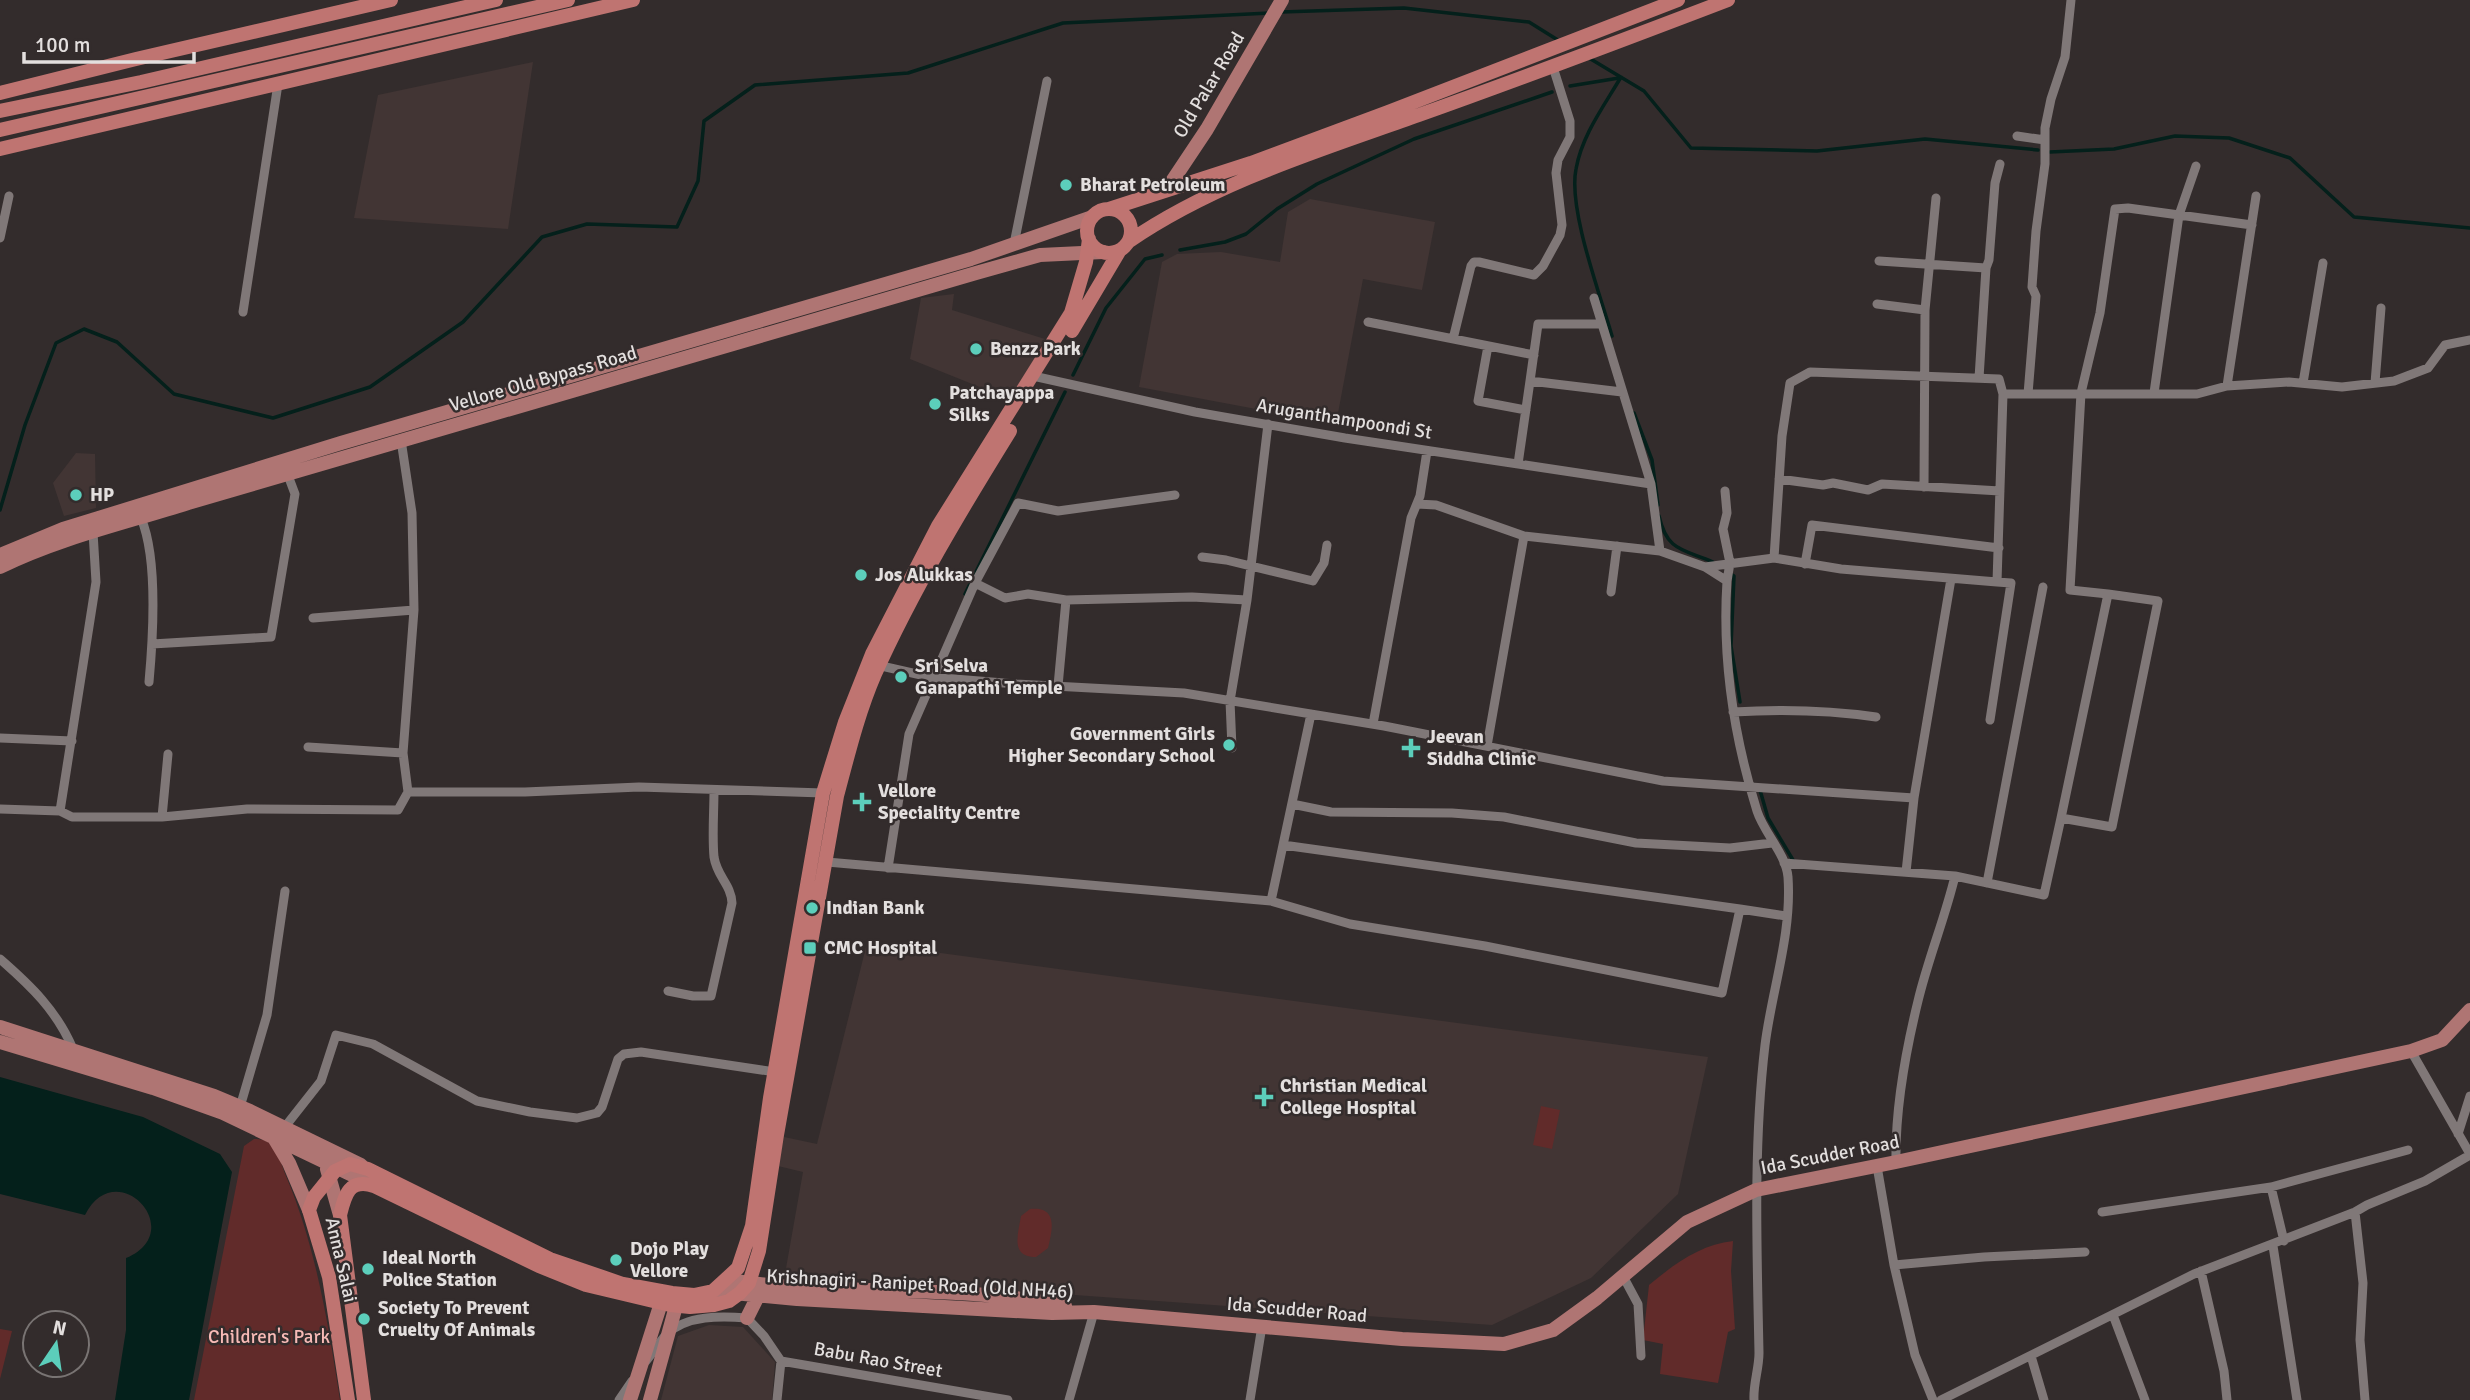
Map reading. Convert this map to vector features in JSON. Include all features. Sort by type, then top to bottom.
[{"type":"highway","points":[[0,93],[391,0]]},
{"type":"highway","points":[[0,111],[141,82],[496,0]]},
{"type":"highway","points":[[0,130],[568,0]]},
{"type":"highway","points":[[0,149],[633,0]]},
{"type":"highway","points":[[1038,377],[1072,313],[1088,246],[1087,228],[1092,217],[1103,210],[1251,163],[1678,0]]},
{"type":"highway","points":[[1088,246],[1092,245],[1103,252],[1124,246],[1149,228],[1251,175],[1557,66],[1728,0]]},
{"type":"highway","points":[[332,56],[339,70]]},
{"type":"highway","points":[[331,1169],[350,1164],[368,1168],[550,1259],[623,1284],[694,1294],[713,1291],[738,1268],[752,1226],[775,1072],[823,793],[845,722],[938,526],[1124,246],[1131,229],[1126,217],[1109,209]]},
{"type":"highway","points":[[374,1186],[539,1266],[586,1285],[668,1304],[714,1305],[729,1301],[753,1288],[837,796],[874,664]]},
{"type":"highway","name":"Anna Salai","points":[[331,1169],[309,1210],[329,1277],[348,1400]]},
{"type":"highway","name":"Anna Salai","points":[[364,1400],[340,1215],[349,1191],[355,1184],[374,1186]]},
{"type":"main road","name":"Old Palar Road","points":[[1167,189],[1207,129],[1282,0]]},
{"type":"main road","name":"Vellore Old Bypass Road","points":[[0,555],[63,529],[341,443],[958,263],[1092,217]]},
{"type":"main road","name":"Vellore Old Bypass Road","points":[[0,567],[93,532],[401,440],[1001,266],[1088,246]]},
{"type":"main road","name":"Ida Scudder Road","points":[[1094,1312],[1402,1339],[1504,1344],[1553,1330],[1597,1298],[1687,1222],[1756,1190],[2411,1051],[2442,1040],[2470,1010]]},
{"type":"main road","points":[[0,1027],[73,1049],[240,1107],[279,1132],[316,1150],[331,1169],[340,1215]]},
{"type":"main road","points":[[0,1042],[153,1088],[279,1132],[368,1168]]},
{"type":"main road","points":[[279,1132],[309,1210]]},
{"type":"main road","points":[[331,1169],[374,1186]]},
{"type":"main road","name":"Krishnagiri - Ranipet Road (Old NH46)","points":[[728,1280],[753,1288]]},
{"type":"main road","name":"Krishnagiri - Ranipet Road (Old NH46)","points":[[713,1291],[753,1288],[1017,1298],[1094,1312]]},
{"type":"main road","points":[[747,1318],[753,1288]]},
{"type":"main road","points":[[650,1400],[667,1333],[668,1304]]},
{"type":"main road","points":[[630,1400],[638,1372],[668,1304]]},
{"type":"street","points":[[2028,394],[2036,296],[2032,287],[2045,140],[2050,99],[2065,57],[2071,0]]},
{"type":"street","points":[[1454,339],[1471,265],[1479,262],[1534,275],[1543,266],[1560,235],[1562,225],[1556,173],[1570,137],[1570,121],[1557,66]]},
{"type":"street","points":[[1014,244],[1047,81]]},
{"type":"street","points":[[243,312],[278,84]]},
{"type":"street","points":[[2017,136],[2045,140]]},
{"type":"street","points":[[1979,379],[1986,268],[1989,260],[1995,183],[2000,164]]},
{"type":"street","points":[[2154,393],[2179,215],[2196,166]]},
{"type":"street","points":[[0,238],[9,196]]},
{"type":"street","points":[[2227,386],[2256,197]]},
{"type":"street","points":[[1924,486],[1925,310],[1936,198]]},
{"type":"street","points":[[2061,818],[2112,827],[2158,601],[2070,590],[2081,393],[2100,313],[2115,209],[2128,208],[2252,225]]},
{"type":"street","points":[[1879,261],[1986,268]]},
{"type":"street","points":[[2303,383],[2323,263]]},
{"type":"street","points":[[1594,298],[1651,484],[1660,551]]},
{"type":"street","points":[[1877,304],[1925,310]]},
{"type":"street","points":[[2375,383],[2381,308]]},
{"type":"street","points":[[1368,322],[1534,355]]},
{"type":"street","points":[[1518,464],[1538,324],[1601,324]]},
{"type":"street","points":[[2003,394],[2197,394],[2227,386],[2303,383],[2342,387],[2394,380],[2428,368],[2445,345],[2470,340]]},
{"type":"street","points":[[1488,346],[1478,401],[1526,410]]},
{"type":"street","points":[[1774,558],[1782,436],[1790,383],[1810,372],[1999,379],[2003,394],[1997,582]]},
{"type":"street","name":"Aruganthampoondi St","points":[[1038,377],[1195,412],[1427,451],[1651,484]]},
{"type":"street","points":[[1530,381],[1622,392]]},
{"type":"street","points":[[1232,748],[1230,701],[1247,600],[1268,424]]},
{"type":"street","points":[[0,809],[60,811],[72,817],[162,817],[247,809],[398,810],[408,792],[403,753],[414,610],[412,513],[401,440]]},
{"type":"street","points":[[1373,724],[1411,518],[1420,496],[1427,451]]},
{"type":"street","points":[[152,644],[271,637],[295,494],[289,478]]},
{"type":"street","points":[[1779,479],[1823,485],[1833,483],[1868,490],[1882,484],[2000,491]]},
{"type":"street","points":[[1725,491],[1727,513],[1723,529],[1730,563],[1725,615],[1733,712],[1749,785],[1762,825],[1784,863],[1788,877],[1785,942],[1765,1045],[1756,1190],[1759,1360],[1754,1400]]},
{"type":"street","points":[[888,868],[909,734],[936,678],[975,583],[1018,503],[1058,511],[1175,495]]},
{"type":"street","points":[[1417,504],[1436,505],[1524,536],[1660,551],[1705,567],[1727,581]]},
{"type":"street","points":[[141,518],[146,530],[151,570],[152,644],[149,682]]},
{"type":"street","points":[[1805,564],[1812,525],[1998,548]]},
{"type":"street","points":[[60,811],[96,582],[93,532]]},
{"type":"street","points":[[1487,746],[1524,536]]},
{"type":"street","points":[[1202,557],[1312,581],[1324,563],[1327,545]]},
{"type":"street","points":[[1611,592],[1617,546]]},
{"type":"street","points":[[1705,567],[1774,558],[1805,564],[2011,583],[1990,720]]},
{"type":"street","points":[[1906,872],[1914,798],[1951,579]]},
{"type":"street","points":[[975,583],[1005,598],[1028,594],[1066,600],[1192,597],[1247,600]]},
{"type":"street","points":[[1987,883],[2043,587]]},
{"type":"street","points":[[1784,863],[1955,876],[2044,895],[2108,594]]},
{"type":"street","points":[[1058,686],[1066,600]]},
{"type":"street","points":[[313,618],[414,610]]},
{"type":"street","points":[[874,664],[936,678],[1184,693],[1373,724],[1662,780],[1914,798]]},
{"type":"street","points":[[1733,712],[1787,709],[1834,711],[1876,717]]},
{"type":"street","points":[[1271,901],[1311,714]]},
{"type":"street","points":[[0,738],[72,741]]},
{"type":"street","points":[[308,747],[403,753]]},
{"type":"street","points":[[162,817],[168,754]]},
{"type":"street","points":[[408,792],[525,792],[639,787],[823,793]]},
{"type":"street","points":[[668,991],[711,996],[732,903],[731,890],[719,877],[714,857],[714,790]]},
{"type":"street","points":[[1292,804],[1331,812],[1451,813],[1504,817],[1636,843],[1730,848],[1772,843]]},
{"type":"street","points":[[1283,845],[1786,915]]},
{"type":"street","points":[[827,862],[1271,901],[1350,924],[1485,946],[1722,993],[1740,909]]},
{"type":"street","points":[[1896,1162],[1895,1138],[1904,1062],[1918,999],[1955,876]]},
{"type":"street","points":[[240,1107],[267,1015],[285,891]]},
{"type":"street","points":[[0,959],[44,1001],[56,1016],[73,1049]]},
{"type":"street","points":[[279,1132],[321,1081],[336,1035],[373,1044],[477,1101],[577,1118],[597,1113],[602,1107],[618,1059],[624,1054],[641,1052],[775,1072]]},
{"type":"street","points":[[1941,1400],[2201,1271],[2273,1246],[2355,1212],[2425,1181],[2470,1155],[2411,1051]]},
{"type":"street","points":[[2458,1134],[2470,1096]]},
{"type":"street","points":[[2102,1212],[2271,1187],[2408,1150]]},
{"type":"street","points":[[1877,1166],[1915,1355],[1933,1400]]},
{"type":"street","points":[[2271,1187],[2284,1241]]},
{"type":"street","points":[[2355,1212],[2363,1283],[2360,1340],[2365,1400]]},
{"type":"street","points":[[2273,1246],[2297,1400]]},
{"type":"street","points":[[1895,1265],[2085,1252]]},
{"type":"street","points":[[2201,1271],[2224,1371],[2227,1400]]},
{"type":"street","points":[[1623,1276],[1638,1304],[1641,1356]]},
{"type":"street","points":[[1069,1400],[1094,1312]]},
{"type":"street","points":[[2113,1315],[2145,1400]]},
{"type":"street","points":[[619,1400],[667,1333],[688,1322],[720,1316],[747,1318],[764,1336],[781,1361],[777,1400]]},
{"type":"street","points":[[1251,1400],[1262,1326]]},
{"type":"street","points":[[2031,1356],[2043,1400]]},
{"type":"street","name":"Babu Rao Street","points":[[781,1361],[1008,1400]]},
{"type":"shaded area","points":[[533,62],[508,229],[354,218],[378,95]]},
{"type":"shaded area","points":[[1310,199],[1435,222],[1422,290],[1363,279],[1336,424],[1139,387],[1162,262],[1177,254],[1221,252],[1280,262],[1288,212]]},
{"type":"shaded area","name":"Benzz Park","points":[[954,294],[952,310],[1045,339],[1012,400],[910,359],[921,298]]},
{"type":"shaded area","name":"HP","points":[[76,453],[95,454],[96,508],[64,516],[53,483]]},
{"type":"shaded area","name":"Christian Medical College Hospital","points":[[867,943],[1708,1057],[1678,1194],[1591,1278],[1492,1325],[785,1274],[803,1172],[778,1166],[784,1137],[817,1144]]},
{"type":"shaded area","points":[[0,1077],[143,1117],[220,1154],[232,1172],[189,1400],[115,1400],[126,1330],[126,1258],[144,1246],[151,1231],[149,1216],[141,1203],[128,1194],[113,1192],[98,1198],[85,1215],[0,1194]]},
{"type":"shaded area","points":[[709,1325],[743,1327],[775,1362],[772,1400],[661,1400],[678,1336]]},
{"type":"green space","points":[[1541,1106],[1560,1110],[1552,1149],[1533,1145]]},
{"type":"green space","name":"Children's Park","points":[[254,1139],[267,1141],[279,1156],[305,1230],[320,1286],[340,1400],[194,1400],[244,1146]]},
{"type":"green space","points":[[1030,1209],[1046,1211],[1052,1227],[1048,1248],[1036,1257],[1022,1253],[1018,1243],[1021,1216]]},
{"type":"green space","points":[[1733,1241],[1731,1271],[1735,1329],[1728,1332],[1718,1383],[1660,1374],[1663,1344],[1643,1340],[1649,1285],[1699,1251]]},
{"type":"green space","points":[[0,1329],[12,1331],[0,1379]]},
{"type":"waterway","points":[[1281,12],[1404,8],[1529,22],[1561,42]]},
{"type":"waterway","points":[[0,510],[25,425],[56,343],[84,329],[117,342],[174,394],[273,418],[370,387],[463,322],[542,237],[587,224],[677,227],[698,181],[704,121],[755,85],[908,73],[1063,23],[1270,13]]},
{"type":"waterway","points":[[1589,58],[1644,91],[1691,148],[1817,151],[1925,139],[2038,150]]},
{"type":"waterway","points":[[1612,336],[1586,252],[1575,186],[1576,169],[1583,144],[1621,77]]},
{"type":"waterway","points":[[1570,86],[1619,78]]},
{"type":"waterway","points":[[1180,250],[1225,242],[1246,234],[1277,209],[1317,184],[1414,139],[1552,92]]},
{"type":"waterway","points":[[2050,152],[2114,149],[2175,136],[2229,138],[2290,158],[2354,217],[2470,228]]},
{"type":"waterway","points":[[1073,375],[1106,308],[1145,259],[1162,255]]},
{"type":"waterway","points":[[965,594],[1065,392]]},
{"type":"waterway","points":[[1634,413],[1652,460],[1658,505]]},
{"type":"waterway","points":[[1659,516],[1671,543],[1713,562]]},
{"type":"waterway","points":[[1729,573],[1734,576],[1731,646],[1740,702]]},
{"type":"waterway","points":[[1760,790],[1768,818],[1793,860]]},
{"type":"place","name":"Bharat Petroleum","points":[[1066,185]]},
{"type":"place","name":"Benzz Park","points":[[976,349]]},
{"type":"place","name":"Patchayappa Silks","points":[[935,404]]},
{"type":"place","name":"HP","points":[[76,495]]},
{"type":"place","name":"Jos Alukkas","points":[[861,575]]},
{"type":"place","name":"Sri Selva Ganapathi Temple","points":[[901,677]]},
{"type":"place","name":"Government Girls Higher Secondary School","points":[[1229,745]]},
{"type":"place","name":"Jeevan Siddha Clinic","points":[[1411,748]]},
{"type":"place","name":"Vellore Speciality Centre","points":[[862,802]]},
{"type":"place","name":"Indian Bank","points":[[812,908]]},
{"type":"place","name":"CMC Hospital","points":[[810,948]]},
{"type":"place","name":"Christian Medical College Hospital","points":[[1264,1097]]},
{"type":"place","name":"Dojo Play Vellore","points":[[616,1260]]},
{"type":"place","name":"Ideal North Police Station","points":[[368,1269]]},
{"type":"place","name":"Society To Prevent Cruelty Of Animals","points":[[364,1319]]}]
